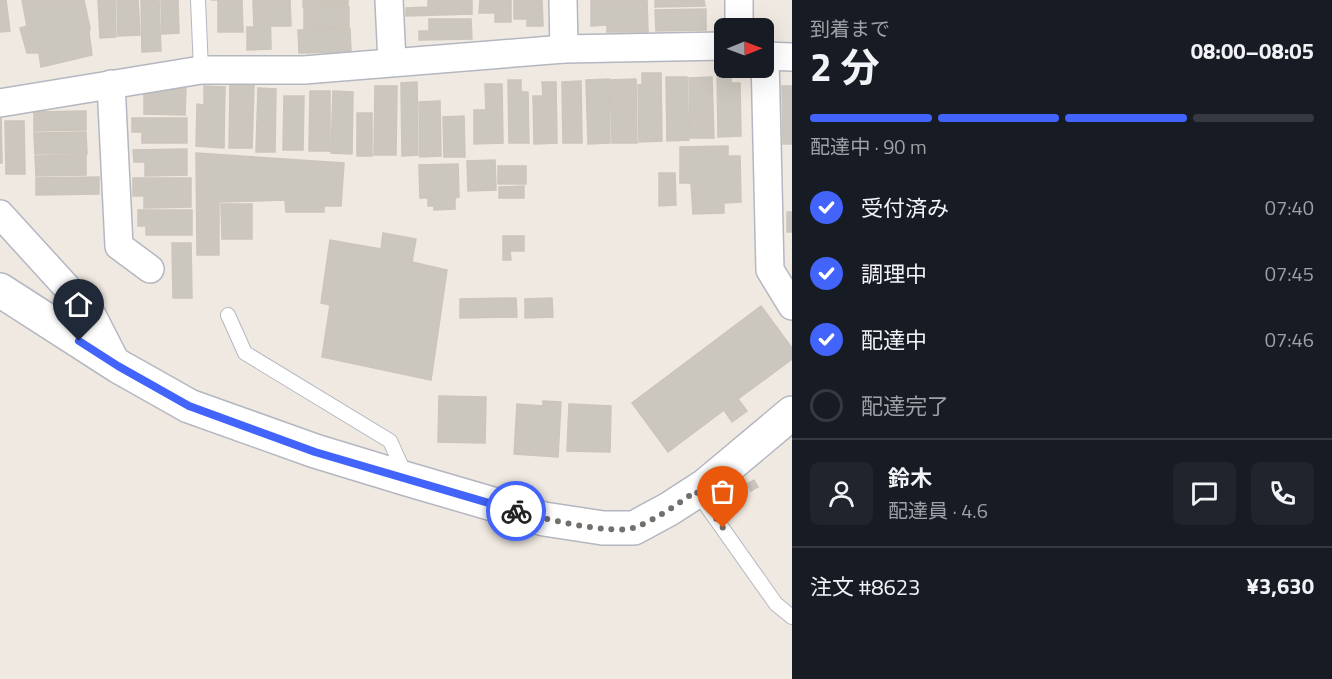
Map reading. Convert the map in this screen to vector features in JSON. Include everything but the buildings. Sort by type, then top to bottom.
[{"type":"main road","points":[[0,290],[118,366],[189,406],[315,452],[544,519],[603,528],[634,528],[696,491],[792,413]]},
{"type":"street","points":[[390,0],[392,62]]},
{"type":"street","points":[[563,0],[564,49]]},
{"type":"street","points":[[739,0],[740,18]]},
{"type":"street","points":[[0,103],[201,70],[304,70],[564,49],[714,46]]},
{"type":"street","points":[[774,57],[792,57]]},
{"type":"street","points":[[765,78],[770,270],[792,306]]},
{"type":"street","points":[[111,84],[119,246],[150,269]]},
{"type":"street","points":[[0,214],[92,315],[118,366]]},
{"type":"lane","points":[[198,0],[201,70]]},
{"type":"lane","points":[[228,315],[244,353],[390,441],[407,479]]},
{"type":"lane","points":[[696,491],[776,604],[792,617]]},
{"type":"way so far","points":[[516,511],[544,519],[603,528],[634,528],[696,491],[723,528]]},
{"type":"route","points":[[79,341],[189,406],[315,452],[516,511]]}]
